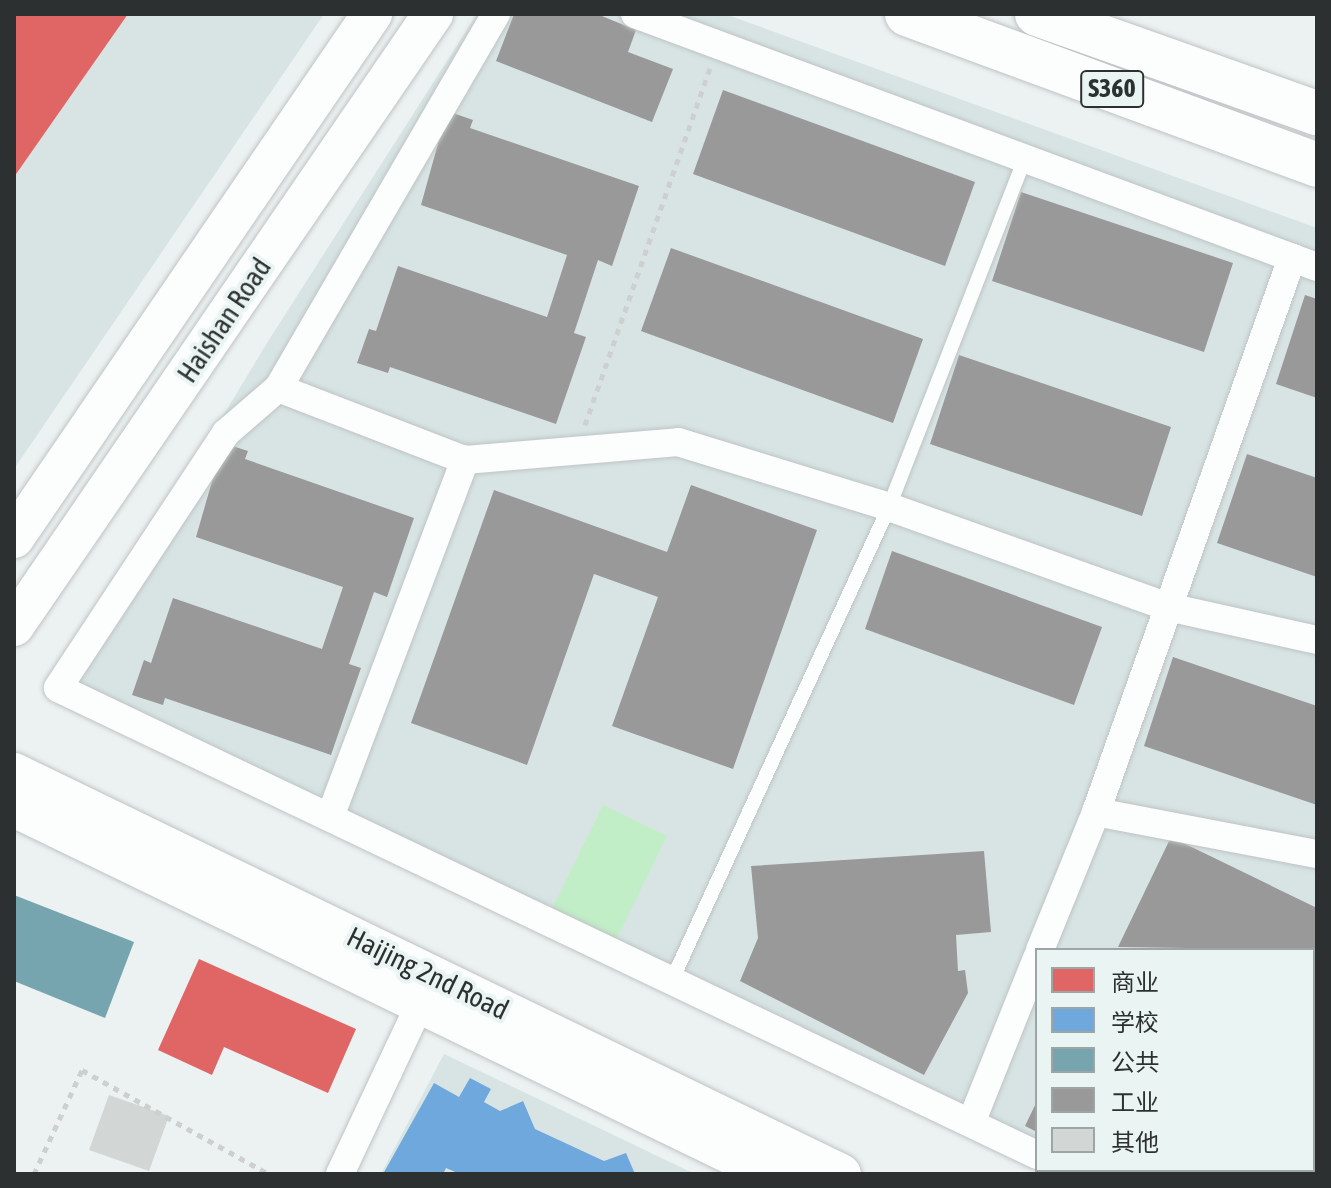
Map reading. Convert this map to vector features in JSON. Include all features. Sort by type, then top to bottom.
[{"type":"main road","name":"S360","points":[[907,14],[1317,165]]},
{"type":"main road","name":"S360","points":[[1037,14],[1317,113]]},
{"type":"street","name":"Haishan Road","points":[[14,538],[372,14]]},
{"type":"street","name":"Haishan Road","points":[[14,626],[433,14]]},
{"type":"street","points":[[496,14],[278,388],[226,433],[58,688],[1035,1154]]},
{"type":"street","points":[[635,14],[1304,263],[1168,607],[1096,812],[1041,948]]},
{"type":"street","points":[[278,388],[465,460],[574,454],[678,442],[889,507],[1168,607],[1317,640]]},
{"type":"street","points":[[330,817],[465,460]]},
{"type":"street","name":"Haijing 2nd Road","points":[[14,773],[772,1174]]},
{"type":"street","name":"Haijing 2nd Road","points":[[14,807],[841,1174]]},
{"type":"street","points":[[1096,812],[1317,854]]},
{"type":"street","points":[[971,1123],[1035,963]]},
{"type":"street","points":[[340,1174],[426,990]]},
{"type":"lane","points":[[672,980],[889,507],[1025,159]]},
{"type":"path","points":[[574,454],[718,45]]},
{"type":"path","points":[[34,1174],[82,1070],[269,1174]]},
{"type":"shaded area","points":[[14,14],[324,14],[14,469]]},
{"type":"shaded area","points":[[477,14],[725,14],[1317,228],[1317,1174],[1192,1172],[1315,1172],[1315,948],[1035,948],[1035,1154],[58,688],[267,343]]},
{"type":"shaded area","points":[[444,1054],[695,1174],[381,1174]]},
{"type":"green space","points":[[603,805],[667,836],[616,940],[552,909]]},
{"type":"building: 商业","points":[[14,14],[128,14],[14,177]]},
{"type":"building: 商业","points":[[199,959],[356,1029],[328,1093],[224,1047],[212,1075],[158,1050]]},
{"type":"building: 学校","points":[[470,1078],[491,1089],[484,1102],[500,1111],[523,1101],[535,1129],[604,1161],[626,1153],[635,1174],[460,1174],[446,1168],[443,1174],[383,1174],[434,1083],[459,1097]]},
{"type":"building: 公共","points":[[14,895],[134,942],[105,1018],[14,981]]},
{"type":"building: 工业","points":[[514,14],[597,14],[636,30],[628,52],[673,69],[652,122],[496,61]]},
{"type":"building: 工业","points":[[723,90],[975,182],[945,266],[693,174]]},
{"type":"building: 工业","points":[[447,111],[473,120],[470,128],[639,186],[612,266],[598,260],[574,333],[586,337],[556,424],[390,367],[388,373],[357,363],[369,329],[376,331],[398,266],[547,317],[567,255],[421,205]]},
{"type":"building: 工业","points":[[1021,192],[1233,263],[1204,352],[992,281]]},
{"type":"building: 工业","points":[[671,248],[923,339],[893,423],[641,331]]},
{"type":"building: 工业","points":[[1305,295],[1317,299],[1317,398],[1276,384]]},
{"type":"building: 工业","points":[[959,355],[1171,427],[1142,516],[930,444]]},
{"type":"building: 工业","points":[[223,443],[248,451],[245,459],[414,518],[387,597],[374,592],[349,664],[361,668],[331,755],[165,698],[163,705],[132,695],[144,660],[151,663],[173,598],[322,649],[343,587],[196,537]]},
{"type":"building: 工业","points":[[1247,454],[1317,478],[1317,577],[1217,543]]},
{"type":"building: 工业","points":[[691,485],[817,530],[733,769],[612,726],[658,597],[594,574],[527,765],[411,723],[494,490],[667,552]]},
{"type":"building: 工业","points":[[892,551],[1102,627],[1074,705],[865,629]]},
{"type":"building: 工业","points":[[1173,657],[1317,706],[1317,805],[1144,746]]},
{"type":"building: 工业","points":[[1171,837],[1317,908],[1315,997],[1315,948],[1118,947]]},
{"type":"building: 工业","points":[[984,851],[991,932],[956,935],[958,971],[965,970],[968,993],[924,1075],[740,981],[758,938],[751,866]]},
{"type":"building: 工业","points":[[1035,1105],[1035,1131],[1025,1126]]},
{"type":"building: 工业","points":[[1315,1164],[1317,1174],[1216,1172],[1315,1172]]},
{"type":"building: 其他","points":[[109,1095],[169,1116],[149,1171],[89,1150]]}]
